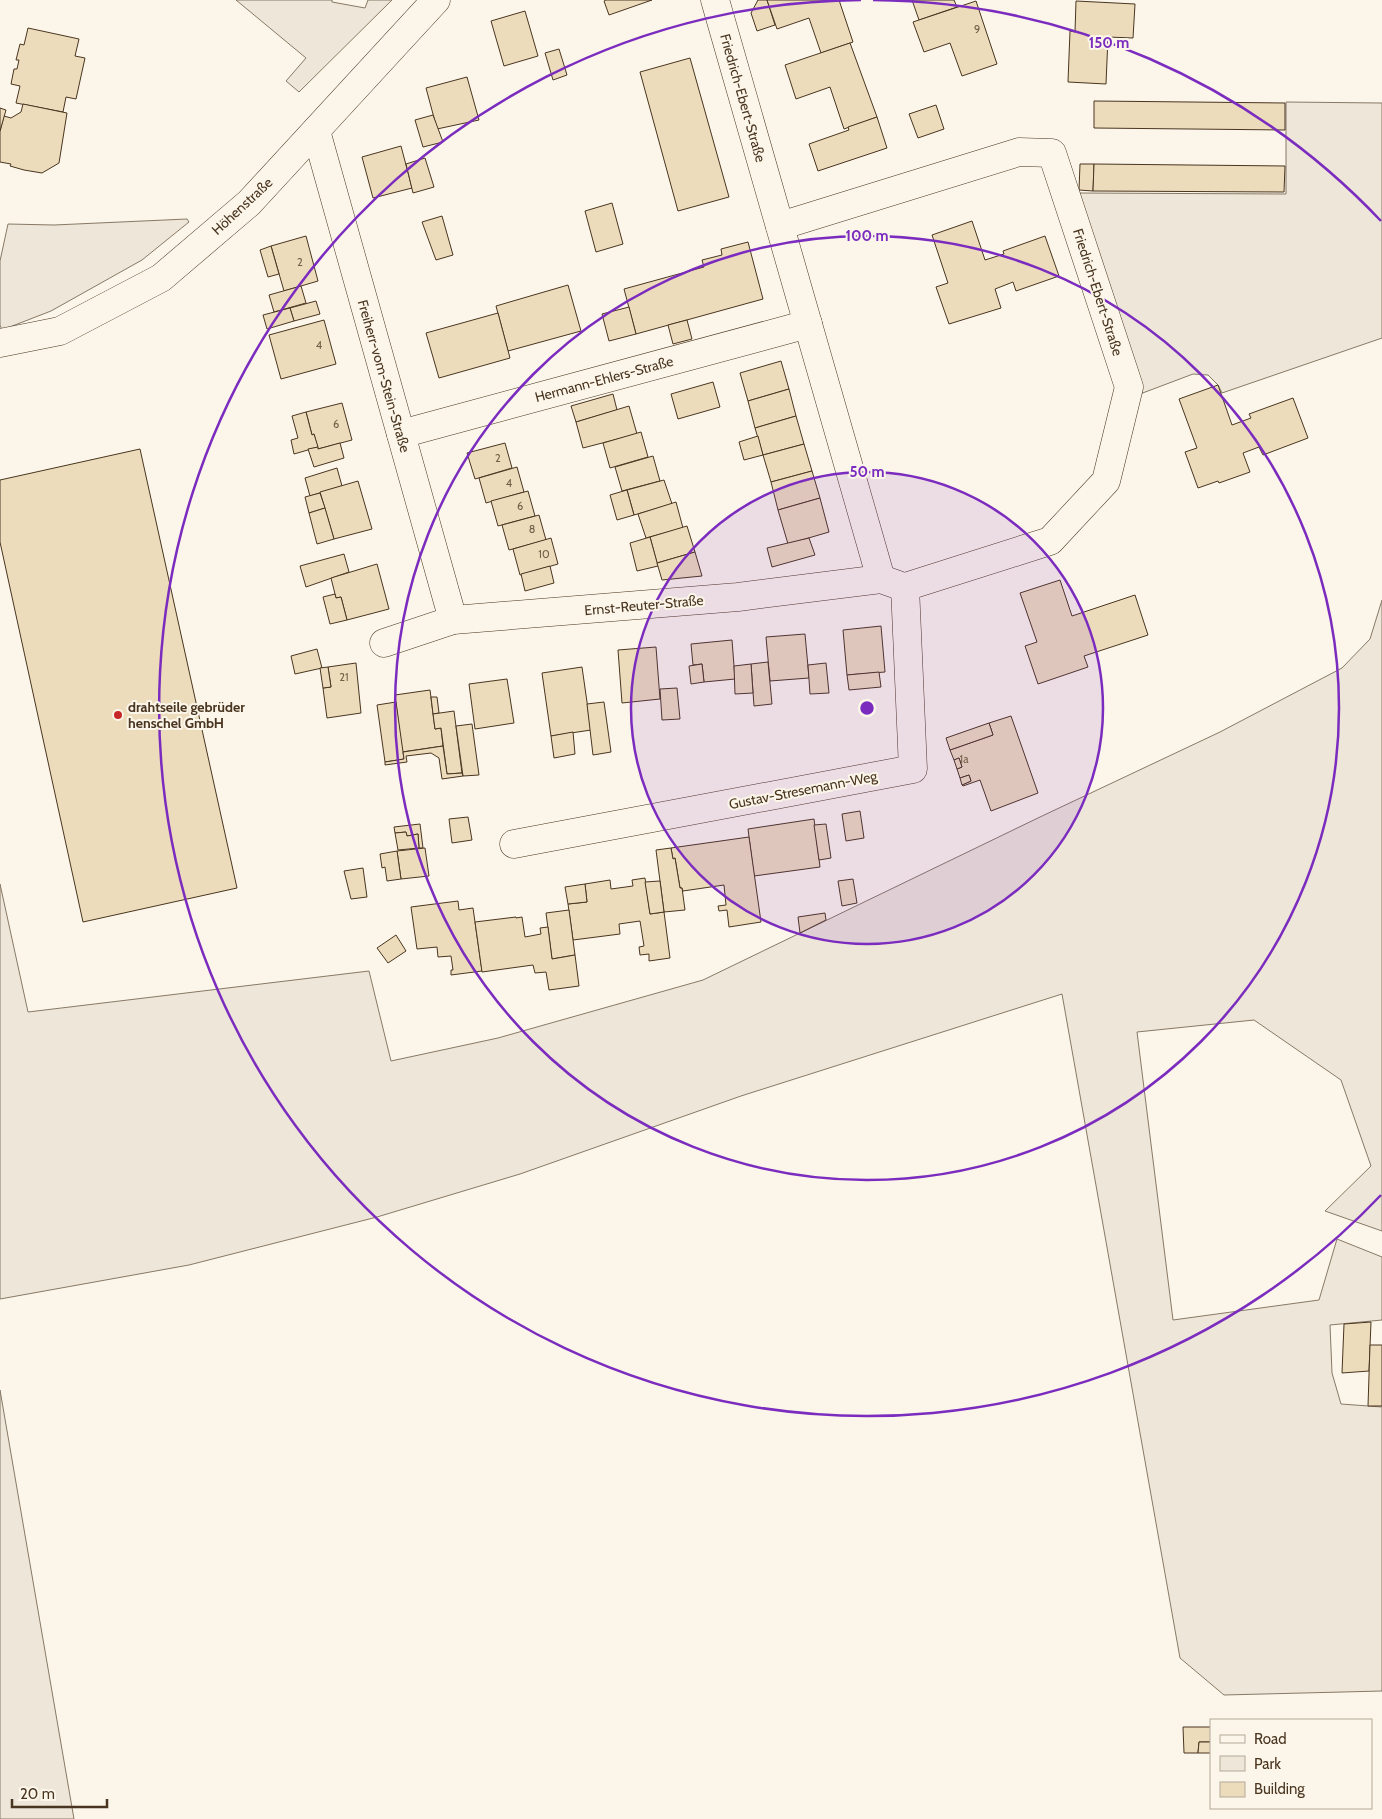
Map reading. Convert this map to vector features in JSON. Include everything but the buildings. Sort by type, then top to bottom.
[{"type":"street","name":"Höhenstraße","points":[[0,343],[60,331],[161,278],[249,203],[436,0]]},
{"type":"street","name":"Friedrich-Ebert-Straße","points":[[715,0],[808,324],[893,583],[1050,541],[1106,481],[1129,387],[1052,153],[1019,152],[780,226]]},
{"type":"street","name":"Freiherr-vom-Stein-Straße","points":[[316,131],[453,620]]},
{"type":"street","name":"Hermann-Ehlers-Straße","points":[[401,434],[808,324]]},
{"type":"street","name":"Ernst-Reuter-Straße","points":[[384,643],[453,620],[893,583]]},
{"type":"street","name":"Gustav-Stresemann-Weg","points":[[514,844],[913,769],[893,583]]},
{"type":"green space","points":[[236,0],[332,0],[332,2],[365,8],[368,0],[392,0],[299,92],[286,81],[306,58]]},
{"type":"green space","points":[[1286,102],[1382,103],[1382,338],[1222,393],[1218,385],[1208,375],[1193,374],[1140,394],[1079,193],[1286,194]]},
{"type":"green space","points":[[187,219],[189,222],[142,260],[51,311],[2,330],[0,325],[0,261],[8,224],[54,225]]},
{"type":"green space","points":[[1382,600],[1382,1231],[1325,1211],[1371,1166],[1341,1080],[1254,1020],[1137,1032],[1173,1320],[1319,1300],[1337,1239],[1382,1257],[1382,1320],[1330,1325],[1332,1373],[1341,1404],[1382,1407],[1382,1691],[1224,1695],[1180,1658],[1062,994],[741,1096],[520,1174],[377,1217],[189,1265],[0,1299],[0,884],[28,1012],[369,971],[391,1061],[498,1038],[703,980],[1220,732],[1342,668],[1370,639]]},
{"type":"green space","points":[[0,1390],[74,1819],[0,1819]]},
{"type":"place","name":"drahtseile gebrüder henschel GmbH","points":[[118,715]]}]
